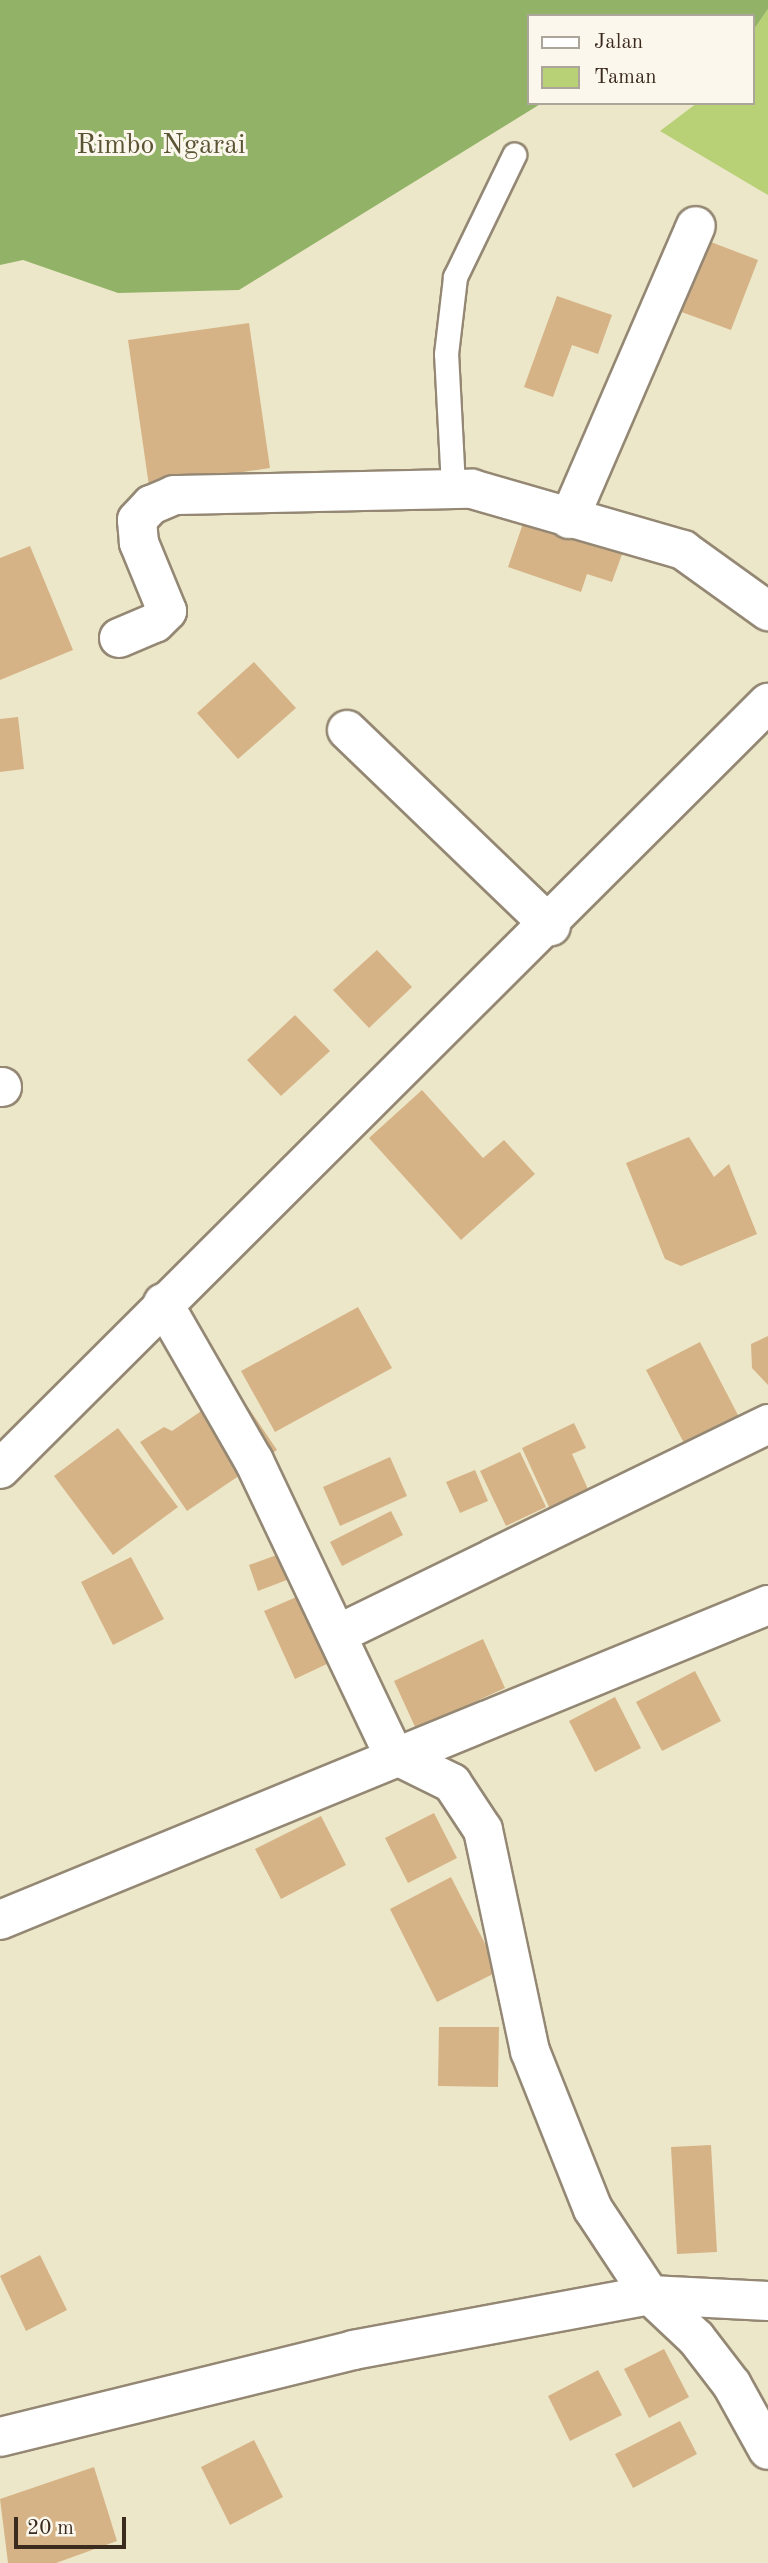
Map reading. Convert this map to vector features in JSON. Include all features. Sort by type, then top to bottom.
[{"type":"street","points":[[569,519],[696,226]]},
{"type":"street","points":[[119,638],[155,623],[167,611],[139,542],[137,520],[151,505],[174,495],[453,486],[683,550],[768,611]]},
{"type":"street","points":[[0,1469],[163,1303],[551,926],[768,702]]},
{"type":"street","points":[[346,730],[551,926]]},
{"type":"street","points":[[163,1303],[254,1461],[393,1754],[452,1783],[483,1830],[530,2051],[593,2210],[650,2295],[696,2338],[768,2450]]},
{"type":"street","points":[[338,1634],[768,1424]]},
{"type":"street","points":[[0,1920],[393,1754],[768,1605]]},
{"type":"street","points":[[0,2437],[353,2350],[650,2295],[768,2301]]},
{"type":"lane","points":[[453,486],[446,354],[453,289],[514,155]]},
{"type":"green space","name":"Rimbo Ngarai","points":[[0,0],[768,0],[768,9],[754,29],[754,14],[526,14],[526,105],[539,105],[239,290],[118,293],[23,260],[0,265]]},
{"type":"green space","points":[[768,9],[768,195],[660,131],[694,105],[754,105],[754,29]]},
{"type":"building","points":[[703,239],[758,260],[731,330],[676,310]]},
{"type":"building","points":[[557,296],[612,315],[598,354],[572,345],[553,397],[524,387]]},
{"type":"building","points":[[249,323],[270,468],[149,486],[128,340]]},
{"type":"building","points":[[527,512],[625,546],[612,582],[587,574],[581,592],[508,567]]},
{"type":"building","points":[[30,546],[73,650],[0,680],[0,558]]},
{"type":"building","points":[[254,662],[296,708],[238,759],[197,713]]},
{"type":"building","points":[[18,717],[24,769],[0,772],[0,719]]},
{"type":"building","points":[[377,950],[412,987],[369,1028],[333,990]]},
{"type":"building","points":[[295,1015],[330,1051],[281,1096],[247,1060]]},
{"type":"building","points":[[422,1090],[483,1158],[504,1140],[535,1174],[461,1240],[369,1138]]},
{"type":"building","points":[[689,1137],[714,1177],[729,1164],[757,1234],[681,1266],[665,1259],[626,1163]]},
{"type":"building","points":[[358,1307],[392,1368],[275,1432],[241,1371]]},
{"type":"building","points":[[768,1336],[768,1385],[752,1368],[751,1344]]},
{"type":"building","points":[[700,1342],[739,1417],[685,1445],[646,1370]]},
{"type":"building","points":[[235,1388],[277,1450],[187,1511],[140,1442],[164,1427],[172,1431]]},
{"type":"building","points":[[574,1423],[586,1448],[572,1454],[588,1489],[549,1507],[522,1448]]},
{"type":"building","points":[[118,1428],[178,1507],[113,1555],[54,1476]]},
{"type":"building","points":[[520,1452],[546,1507],[506,1526],[480,1471]]},
{"type":"building","points":[[390,1457],[407,1496],[340,1526],[323,1487]]},
{"type":"building","points":[[475,1470],[488,1501],[460,1513],[446,1482]]},
{"type":"building","points":[[391,1511],[403,1535],[342,1566],[330,1542]]},
{"type":"building","points":[[296,1548],[305,1573],[258,1591],[249,1565]]},
{"type":"building","points":[[131,1557],[164,1619],[113,1645],[81,1582]]},
{"type":"building","points":[[315,1589],[346,1655],[295,1679],[264,1611]]},
{"type":"building","points":[[483,1639],[505,1688],[416,1729],[394,1681]]},
{"type":"building","points":[[695,1671],[721,1721],[662,1751],[636,1702]]},
{"type":"building","points":[[615,1697],[641,1748],[595,1772],[569,1721]]},
{"type":"building","points":[[434,1813],[457,1858],[408,1883],[385,1838]]},
{"type":"building","points":[[321,1816],[346,1865],[281,1899],[255,1849]]},
{"type":"building","points":[[451,1877],[499,1971],[437,2002],[390,1909]]},
{"type":"building","points":[[439,2027],[499,2027],[498,2087],[438,2086]]},
{"type":"building","points":[[711,2145],[717,2252],[677,2254],[671,2147]]},
{"type":"building","points":[[40,2255],[67,2310],[26,2331],[0,2276]]},
{"type":"building","points":[[664,2349],[689,2397],[649,2418],[624,2369]]},
{"type":"building","points":[[598,2370],[622,2415],[570,2441],[548,2396]]},
{"type":"building","points":[[680,2421],[697,2454],[633,2488],[615,2454]]},
{"type":"building","points":[[254,2440],[283,2497],[230,2525],[201,2467]]},
{"type":"building","points":[[94,2467],[117,2541],[56,2563],[8,2563],[0,2499]]}]
